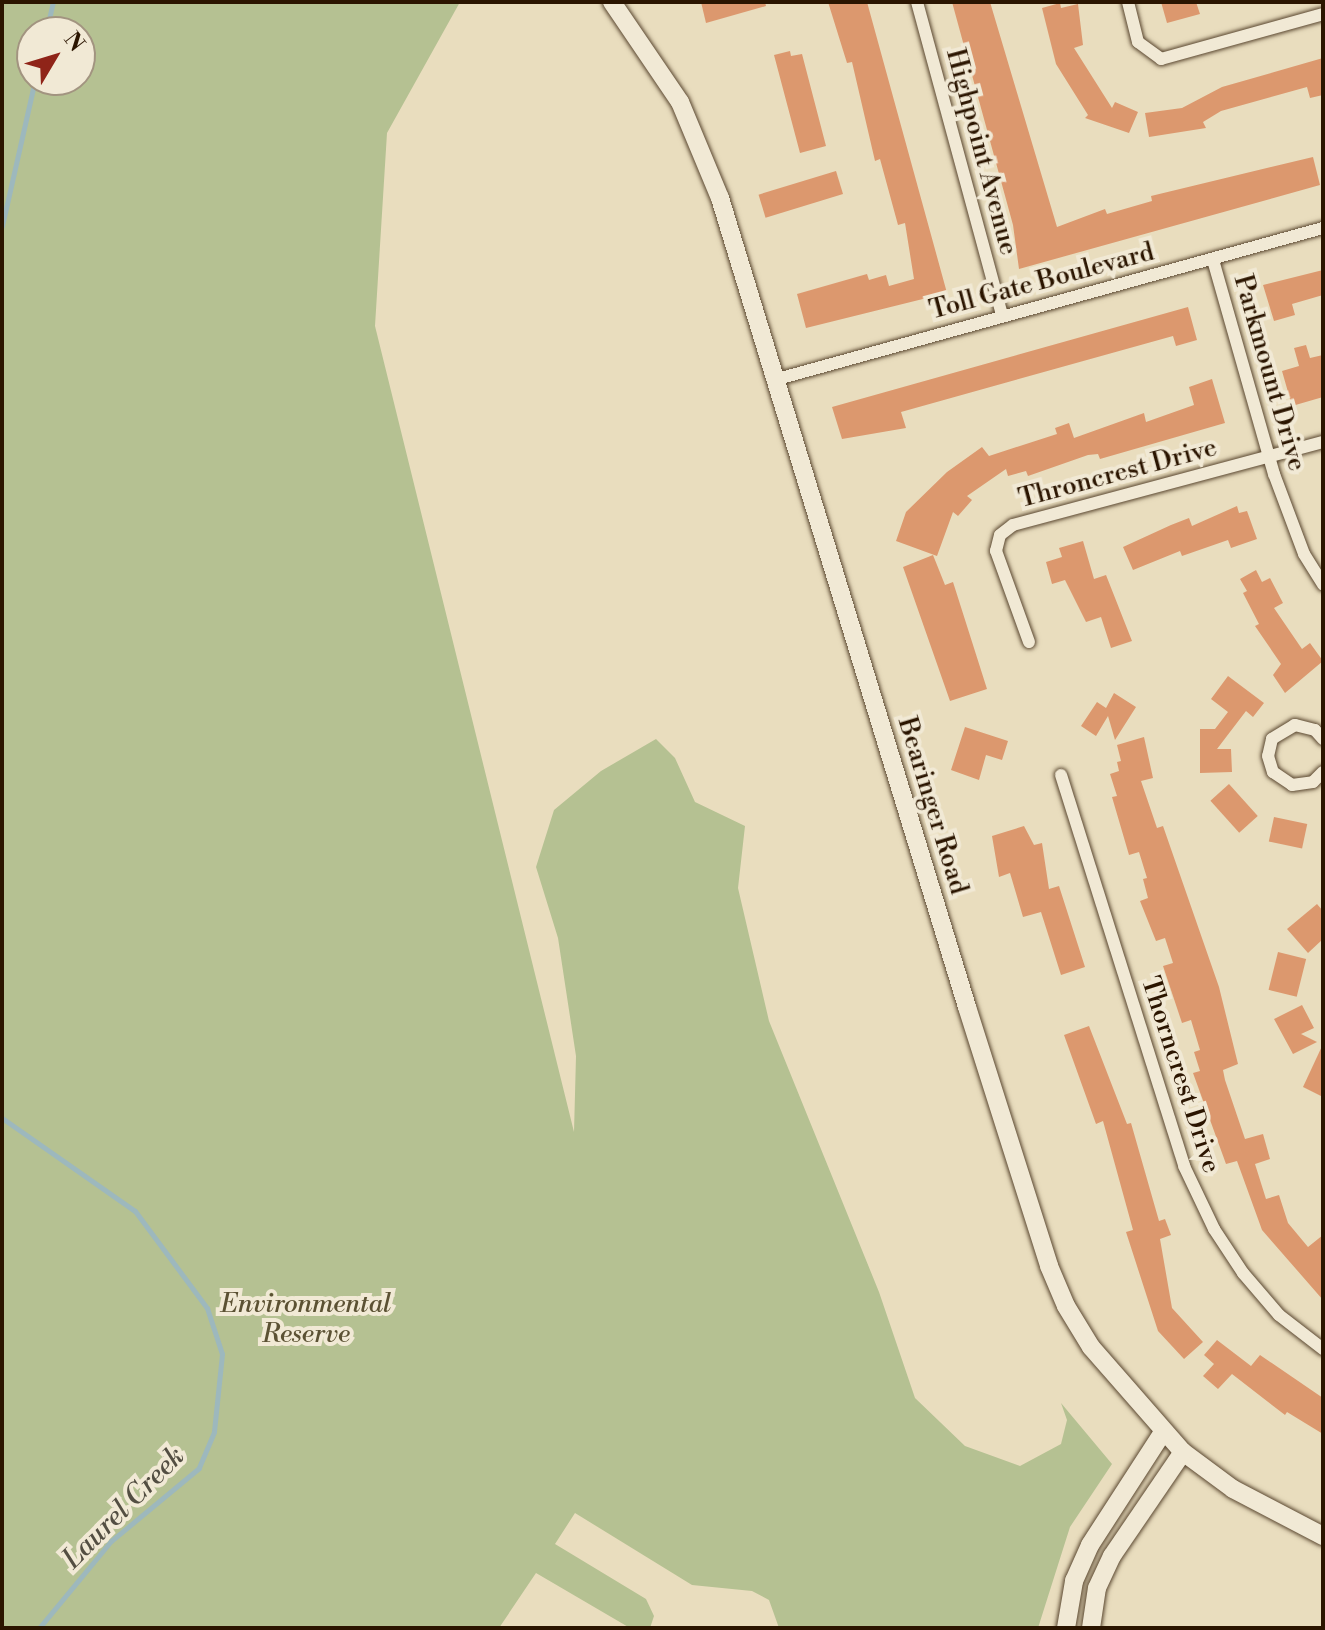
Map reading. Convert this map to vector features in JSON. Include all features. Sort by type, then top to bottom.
[{"type":"street","name":"Bearinger Road","points":[[612,2],[661,70],[698,140],[1049,1266],[1091,1347],[1183,1452],[1233,1489],[1323,1536]]},
{"type":"street","name":"Highpoint Avenue","points":[[917,2],[1002,314]]},
{"type":"street","points":[[1128,2],[1138,42],[1161,59],[1323,14]]},
{"type":"street","name":"Toll Gate Boulevard","points":[[774,380],[1002,314],[1213,260],[1323,228]]},
{"type":"street","name":"Parkmount Drive","points":[[1213,260],[1268,456],[1289,519],[1323,585]]},
{"type":"street","points":[[1268,456],[1323,442]]},
{"type":"street","name":"Throncrest Drive","points":[[1029,642],[996,551],[1000,535],[1021,523],[1268,456]]},
{"type":"street","points":[[1322,735],[1305,726],[1282,730],[1272,739],[1268,756],[1273,772],[1292,785],[1313,782],[1323,772]]},
{"type":"street","name":"Thorncrest Drive","points":[[1061,775],[1189,1177],[1214,1229],[1243,1273],[1279,1315],[1323,1349]]},
{"type":"street","points":[[1066,1628],[1074,1581],[1090,1545],[1163,1432]]},
{"type":"street","points":[[1091,1628],[1097,1588],[1112,1556],[1183,1452]]},
{"type":"green space","name":"Environmental Reserve","points":[[2,2],[460,2],[387,133],[375,326],[574,1132],[576,1056],[558,938],[536,867],[554,810],[601,771],[656,739],[675,758],[695,802],[745,826],[738,888],[769,1021],[879,1292],[915,1398],[965,1446],[1020,1466],[1061,1444],[1067,1420],[1061,1403],[1112,1464],[1070,1527],[1038,1628],[779,1628],[769,1600],[752,1591],[692,1585],[575,1513],[555,1544],[646,1599],[654,1616],[650,1628],[630,1628],[536,1573],[499,1628],[2,1628]]},
{"type":"building","points":[[701,2],[765,2],[766,6],[706,23]]},
{"type":"building","points":[[828,2],[867,2],[947,293],[806,328],[797,294],[867,274],[869,280],[886,275],[889,286],[914,279],[905,223],[898,225],[880,159],[875,161],[852,62],[847,63]]},
{"type":"building","points":[[952,2],[990,2],[1057,227],[1105,209],[1107,214],[1152,201],[1151,196],[1313,157],[1320,185],[1019,269],[1013,225]]},
{"type":"building","points":[[1161,2],[1196,2],[1200,14],[1167,23]]},
{"type":"building","points":[[1060,3],[1061,8],[1078,4],[1083,45],[1074,48],[1112,108],[1115,102],[1138,112],[1129,133],[1085,118],[1088,115],[1056,64],[1042,8]]},
{"type":"building","points":[[790,51],[791,56],[802,54],[826,146],[800,153],[774,55]]},
{"type":"building","points":[[1323,58],[1323,95],[1310,98],[1307,87],[1221,111],[1203,122],[1206,128],[1149,137],[1145,113],[1182,108],[1222,87]]},
{"type":"building","points":[[836,171],[843,194],[766,218],[759,195]]},
{"type":"building","points":[[1323,270],[1323,295],[1292,304],[1295,315],[1274,321],[1263,285]]},
{"type":"building","points":[[1188,307],[1197,340],[1176,346],[1173,336],[901,412],[906,428],[842,439],[832,407]]},
{"type":"building","points":[[1306,345],[1310,358],[1323,355],[1323,397],[1292,406],[1282,371],[1299,366],[1294,348]]},
{"type":"building","points":[[1212,379],[1225,423],[1100,459],[1098,454],[1088,455],[1028,476],[1026,471],[1008,476],[1006,469],[967,496],[972,500],[958,516],[953,512],[937,556],[896,541],[906,512],[947,472],[982,447],[989,456],[1057,434],[1055,428],[1069,423],[1074,438],[1144,413],[1146,422],[1194,405],[1189,387]]},
{"type":"building","points":[[1237,506],[1239,513],[1247,511],[1257,539],[1231,548],[1228,540],[1182,556],[1180,551],[1133,570],[1123,547],[1189,518],[1192,526]]},
{"type":"building","points":[[1083,541],[1094,579],[1106,575],[1132,641],[1111,648],[1101,617],[1086,622],[1065,580],[1052,584],[1046,562],[1062,557],[1059,548]]},
{"type":"building","points":[[933,555],[945,585],[953,582],[987,689],[950,701],[903,567]]},
{"type":"building","points":[[1256,570],[1262,582],[1270,578],[1283,603],[1274,608],[1302,649],[1310,643],[1323,661],[1285,693],[1273,675],[1281,664],[1255,626],[1259,624],[1243,593],[1247,591],[1240,579]]},
{"type":"building","points":[[1228,676],[1264,703],[1253,717],[1246,711],[1217,749],[1231,749],[1232,772],[1200,773],[1200,729],[1215,729],[1228,712],[1211,699]]},
{"type":"building","points":[[1114,693],[1136,707],[1115,740],[1108,716],[1096,736],[1081,726],[1097,702],[1106,708]]},
{"type":"building","points":[[965,727],[1008,741],[1002,760],[986,755],[979,780],[951,770]]},
{"type":"building","points":[[1144,737],[1153,778],[1141,781],[1157,828],[1163,826],[1219,987],[1238,1064],[1223,1070],[1225,1080],[1245,1139],[1263,1134],[1270,1159],[1255,1164],[1266,1199],[1279,1195],[1288,1223],[1308,1247],[1323,1235],[1323,1300],[1262,1230],[1237,1161],[1226,1164],[1193,1073],[1200,1071],[1194,1052],[1200,1050],[1191,1020],[1182,1023],[1163,966],[1173,963],[1165,938],[1156,941],[1140,901],[1148,898],[1143,879],[1147,878],[1139,852],[1129,855],[1112,797],[1117,796],[1110,774],[1119,771],[1117,762],[1121,761],[1117,745]]},
{"type":"building","points":[[1229,784],[1258,816],[1239,833],[1210,801]]},
{"type":"building","points":[[1274,817],[1307,824],[1302,849],[1269,841]]},
{"type":"building","points":[[1024,826],[1034,845],[1042,843],[1049,889],[1059,886],[1085,967],[1061,975],[1041,912],[1023,917],[1010,873],[999,877],[992,836]]},
{"type":"building","points":[[1317,904],[1323,911],[1323,939],[1308,953],[1287,929]]},
{"type":"building","points":[[1278,952],[1306,959],[1297,997],[1269,990]]},
{"type":"building","points":[[1302,1005],[1314,1028],[1301,1034],[1317,1042],[1293,1054],[1274,1019]]},
{"type":"building","points":[[1089,1026],[1127,1124],[1131,1123],[1159,1221],[1165,1219],[1171,1235],[1160,1239],[1172,1308],[1203,1342],[1184,1359],[1158,1331],[1126,1232],[1133,1230],[1103,1121],[1096,1124],[1064,1035]]},
{"type":"building","points":[[1323,1044],[1323,1097],[1303,1087]]},
{"type":"building","points":[[1217,1340],[1251,1366],[1260,1355],[1323,1398],[1323,1434],[1287,1412],[1285,1415],[1232,1374],[1218,1389],[1203,1376],[1214,1364],[1204,1355]]},
{"type":"waterway","name":"Laurel Creek","points":[[50,16],[53,2]]},
{"type":"waterway","name":"Laurel Creek","points":[[2,226],[31,96]]},
{"type":"waterway","name":"Laurel Creek","points":[[2,1118],[135,1211],[207,1308],[222,1354],[214,1432],[199,1468],[111,1541],[39,1628]]}]
